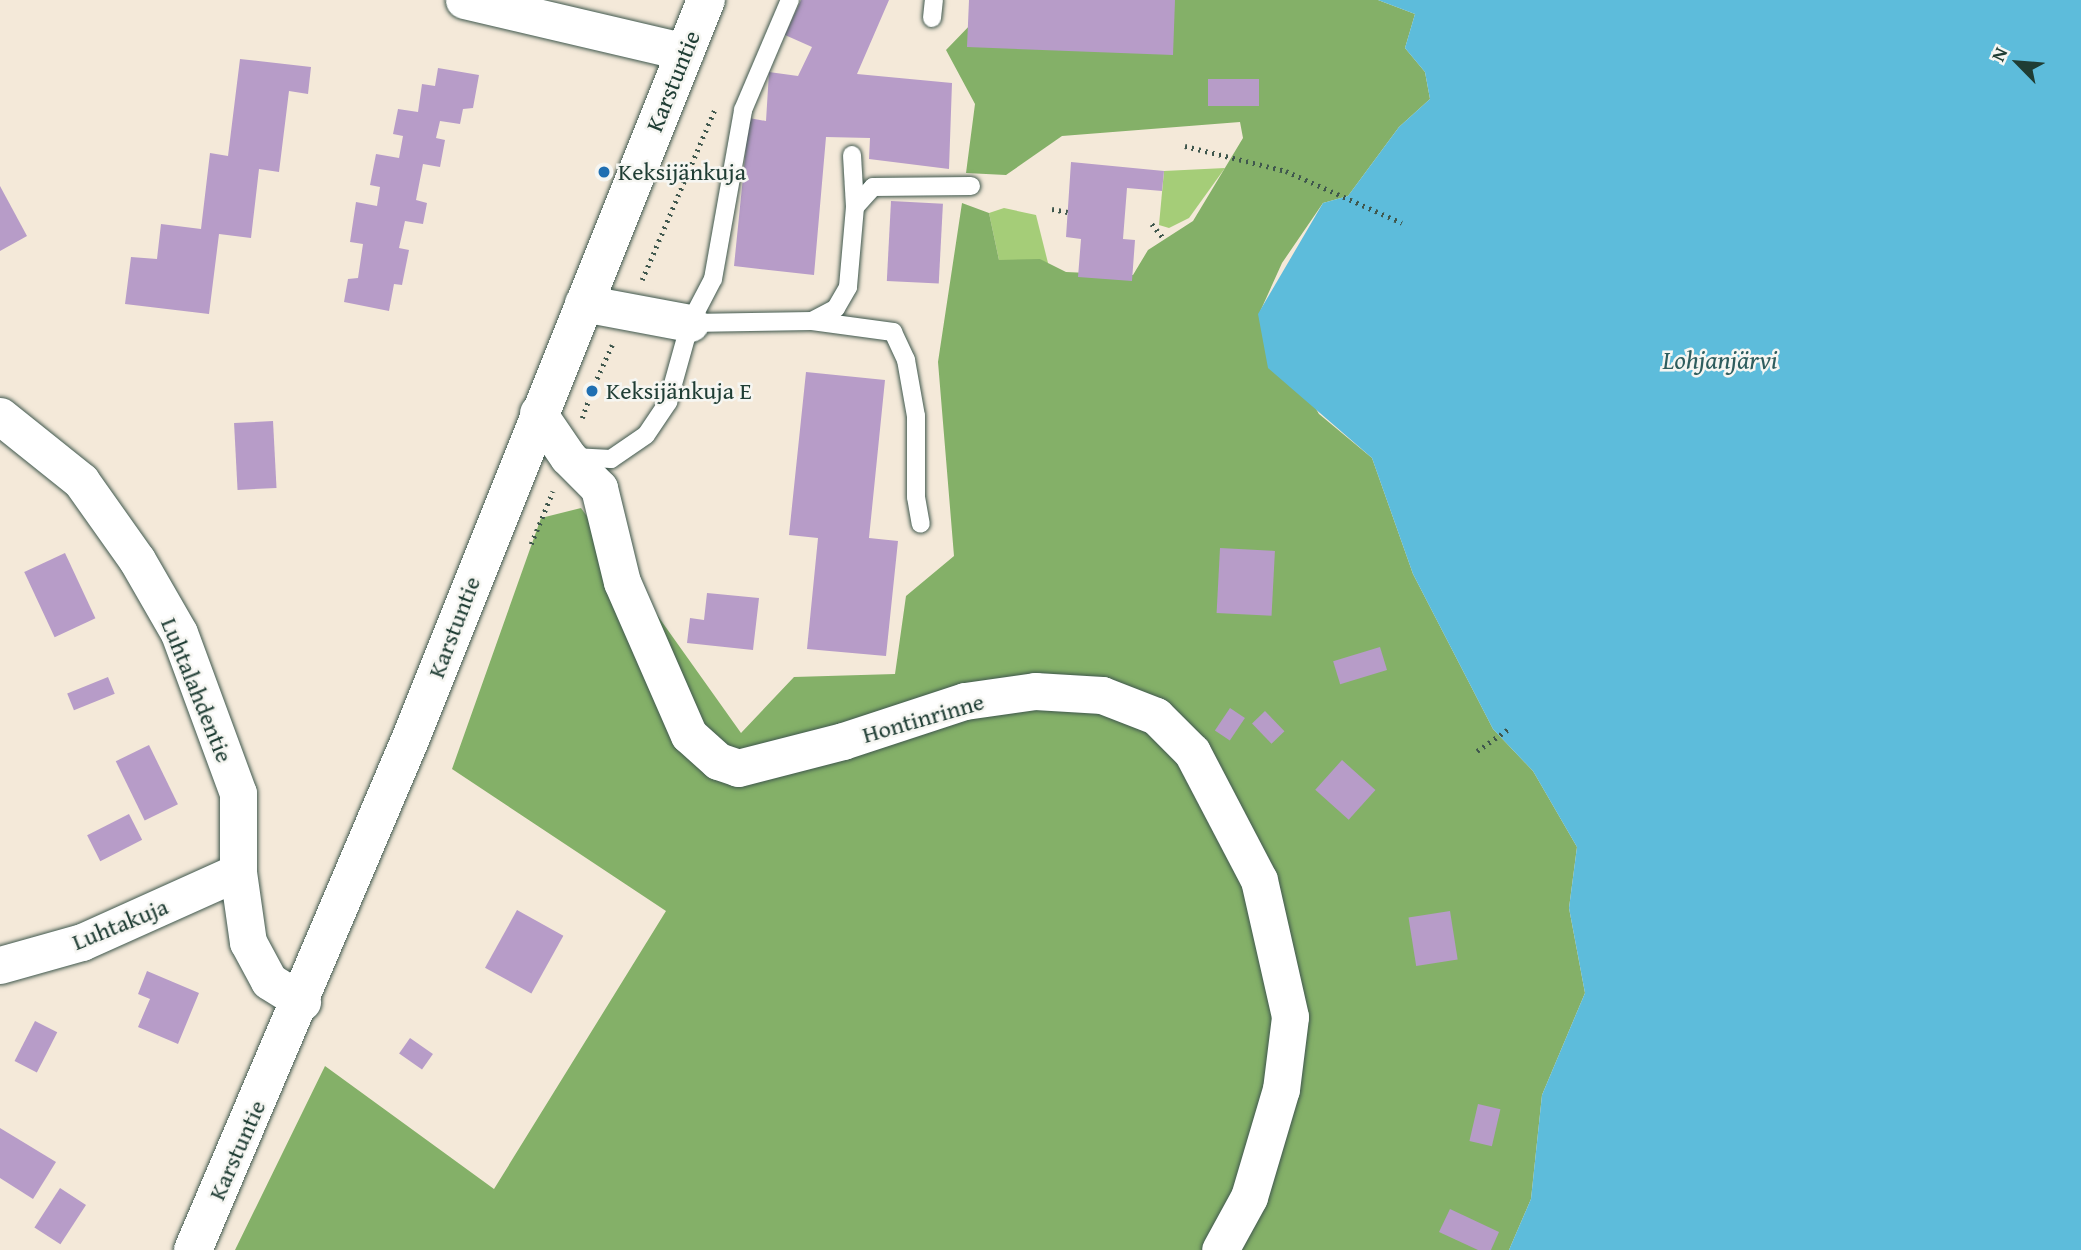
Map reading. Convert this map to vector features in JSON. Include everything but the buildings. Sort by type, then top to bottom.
[{"type":"street","points":[[464,0],[685,52]]},
{"type":"street","name":"Karstuntie","points":[[193,1250],[302,1002],[706,0]]},
{"type":"street","points":[[583,303],[690,323]]},
{"type":"street","name":"Hontinrinne","points":[[538,413],[568,457],[599,488],[622,582],[689,735],[718,761],[738,768],[843,741],[965,701],[1035,691],[1102,695],[1156,716],[1192,752],[1259,880],[1290,1017],[1281,1089],[1249,1197],[1220,1250]]},
{"type":"street","name":"Luhtalahdentie","points":[[0,416],[81,481],[137,561],[179,633],[238,793],[237,872],[248,942],[269,981],[302,1002]]},
{"type":"street","name":"Luhtakuja","points":[[0,965],[82,942],[237,872]]},
{"type":"lane","points":[[568,457],[611,458],[646,435],[668,402],[690,323],[713,279],[743,110],[790,0]]},
{"type":"lane","points":[[812,321],[836,308],[848,287],[855,207],[852,155]]},
{"type":"lane","points":[[855,207],[873,187],[971,186]]},
{"type":"lane","points":[[690,323],[812,321],[893,332],[906,360],[916,416],[916,497],[921,524]]},
{"type":"path","points":[[1185,146],[1286,171],[1402,223]]},
{"type":"path","points":[[1052,209],[1068,212]]},
{"type":"path","points":[[1152,224],[1164,239]]},
{"type":"path","points":[[1477,751],[1509,729]]},
{"type":"green space","points":[[1153,0],[1378,0],[1415,14],[1405,48],[1425,72],[1430,99],[1399,127],[1348,196],[1323,203],[1282,263],[1259,314],[1319,414],[1372,458],[1413,574],[1493,729],[1533,771],[1577,847],[1569,908],[1585,993],[1542,1095],[1531,1199],[1509,1250],[235,1250],[325,1066],[494,1189],[666,911],[452,769],[541,518],[581,508],[741,733],[794,677],[895,674],[906,596],[954,556],[938,362],[962,203],[989,213],[999,260],[1040,259],[1066,272],[1133,275],[1148,250],[1193,221],[1243,138],[1240,122],[1062,136],[1006,175],[966,173],[975,104],[946,50],[975,20]]},
{"type":"green space","points":[[1225,168],[1189,218],[1169,228],[1159,225],[1164,171]]},
{"type":"green space","points":[[1004,208],[1036,215],[1048,263],[999,260],[989,213]]},
{"type":"water","name":"Lohjanjärvi","points":[[1378,0],[2081,0],[2081,1250],[1509,1250],[1531,1199],[1542,1095],[1585,993],[1569,908],[1577,847],[1533,771],[1493,729],[1413,574],[1372,458],[1268,368],[1258,314],[1323,203],[1348,196],[1399,127],[1430,99],[1425,72],[1405,48],[1415,14]]},
{"type":"place","name":"Keksijänkuja","points":[[604,172]]},
{"type":"place","name":"Keksijänkuja E","points":[[592,391]]}]
